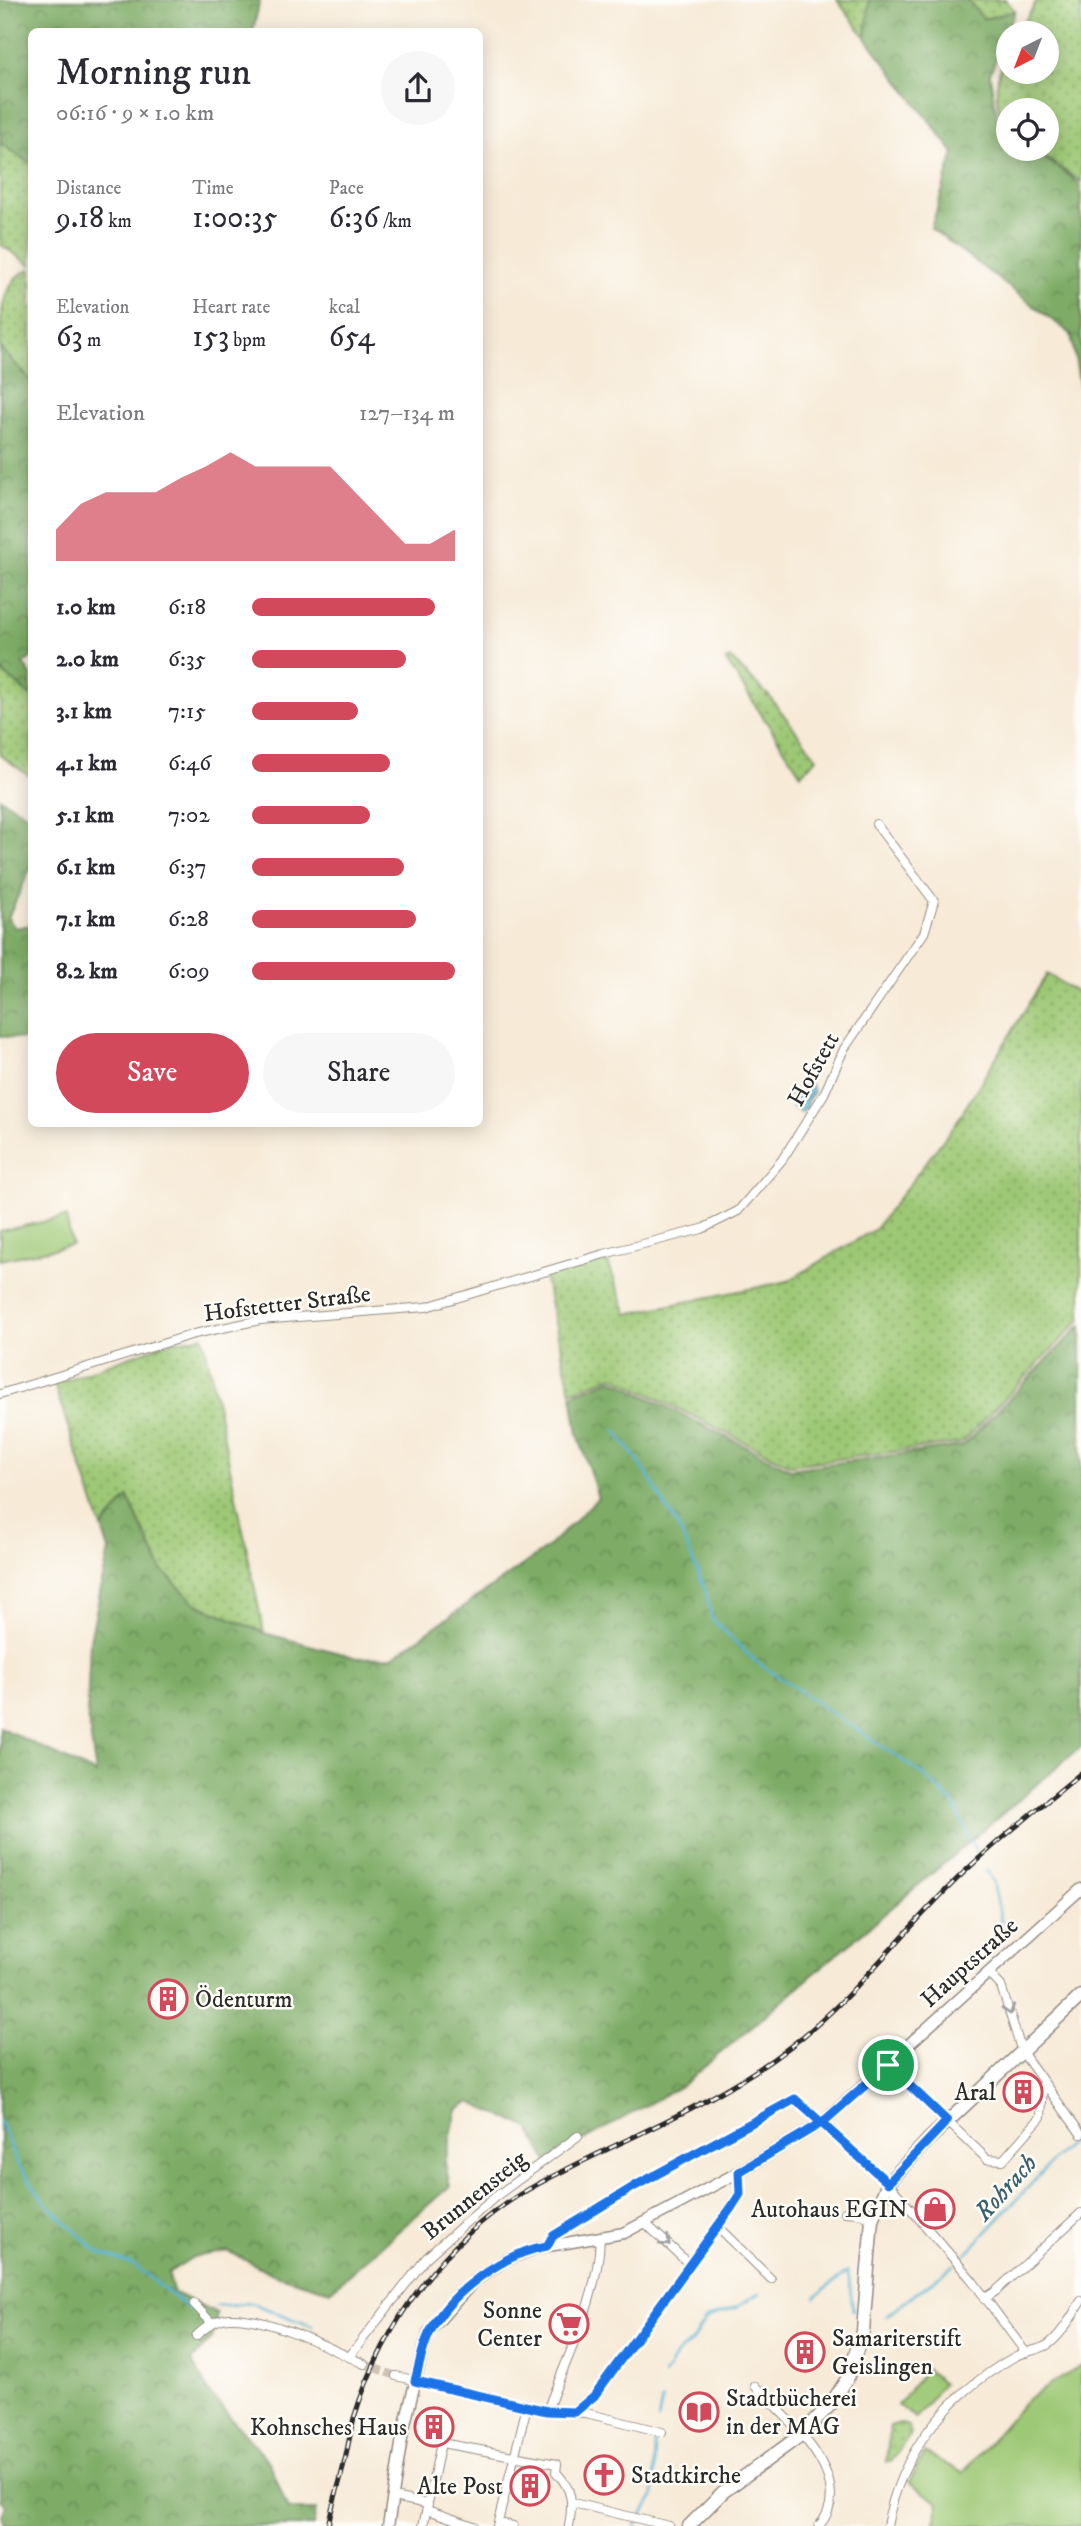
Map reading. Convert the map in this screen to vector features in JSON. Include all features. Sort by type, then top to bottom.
[{"type":"main road","points":[[689,2526],[723,2493],[802,2435],[831,2404],[846,2379],[859,2349],[867,2305],[872,2219],[888,2183],[947,2121],[1081,1996]]},
{"type":"street","name":"Hofstett","points":[[604,1254],[702,1229],[738,1211],[782,1160],[824,1094],[844,1049],[923,933],[934,901],[876,824]]},
{"type":"street","name":"Hofstetter Straße","points":[[0,1394],[194,1334],[260,1320],[426,1307],[604,1254]]},
{"type":"street","name":"Hauptstraße","points":[[388,2526],[415,2381],[429,2332],[463,2291],[506,2260],[547,2246],[624,2233],[739,2172],[823,2122],[1081,1889]]},
{"type":"street","points":[[988,1972],[1001,1986],[1022,2052],[1081,2134]]},
{"type":"street","points":[[888,2065],[987,2159],[1003,2160],[1041,2117],[1043,2084]]},
{"type":"street","points":[[547,2246],[553,2236],[635,2186],[795,2099],[888,2183],[962,2268],[1026,2353]]},
{"type":"street","name":"Brunnensteig","points":[[349,2357],[436,2248],[495,2197],[578,2136]]},
{"type":"street","points":[[575,2412],[594,2396],[740,2194],[739,2172]]},
{"type":"street","points":[[845,2212],[859,2213],[872,2219]]},
{"type":"street","points":[[984,2298],[996,2291],[1081,2213]]},
{"type":"street","points":[[643,2222],[688,2263]]},
{"type":"street","points":[[716,2226],[771,2279]]},
{"type":"street","points":[[547,2411],[590,2302],[599,2265],[600,2238]]},
{"type":"street","points":[[887,2526],[893,2496],[904,2466],[949,2407],[975,2383],[1017,2355],[1049,2344],[1081,2301]]},
{"type":"street","points":[[194,2304],[211,2322]]},
{"type":"street","points":[[196,2336],[211,2322],[228,2318],[246,2319],[315,2341],[364,2364]]},
{"type":"street","points":[[396,2376],[547,2411],[597,2416],[662,2432]]},
{"type":"street","points":[[755,2386],[819,2455],[831,2486],[823,2525]]},
{"type":"street","points":[[594,2396],[597,2416]]},
{"type":"street","points":[[513,2526],[497,2524],[527,2406]]},
{"type":"street","points":[[423,2526],[441,2444],[557,2464],[556,2472],[570,2487],[573,2503],[569,2526]]},
{"type":"street","points":[[393,2497],[428,2507],[474,2526]]},
{"type":"street","points":[[573,2503],[669,2526]]},
{"type":"green space","points":[[0,0],[260,0],[254,28],[28,28],[28,162],[0,143]]},
{"type":"green space","points":[[837,0],[869,0],[866,38]]},
{"type":"green space","points":[[869,0],[967,0],[984,19],[1015,11],[1011,21],[996,21],[996,59],[990,74],[996,114],[996,161],[1047,161],[1081,186],[1081,394],[1071,334],[931,228],[954,153],[866,38]]},
{"type":"green space","points":[[967,0],[1006,0],[1015,11],[983,19]]},
{"type":"green space","points":[[1037,0],[1081,0],[1081,182],[1051,161],[1059,161],[1059,98],[998,98],[997,84],[1059,84],[1059,21],[1025,21]]},
{"type":"green space","points":[[0,143],[28,162],[28,263],[0,244]]},
{"type":"green space","points":[[28,270],[28,380],[0,348],[4,302],[7,292],[20,275]]},
{"type":"green space","points":[[0,347],[28,378],[28,660],[23,664],[28,670],[28,693],[0,670]]},
{"type":"green space","points":[[730,658],[769,696],[817,758],[801,774],[726,661]]},
{"type":"green space","points":[[0,670],[28,693],[28,775],[0,755]]},
{"type":"green space","points":[[0,798],[28,815],[28,874],[8,918],[15,928],[28,926],[28,1038],[0,1036]]},
{"type":"green space","points":[[1047,974],[1081,995],[1081,1319],[962,1443],[790,1465],[613,1376],[571,1392],[544,1275],[607,1260],[627,1314],[788,1281],[875,1229],[956,1123]]},
{"type":"green space","points":[[66,1217],[72,1245],[0,1260],[0,1231]]},
{"type":"green space","points":[[1081,1325],[1081,1747],[684,2084],[547,2161],[529,2128],[470,2102],[457,2109],[445,2163],[450,2186],[330,2291],[275,2275],[228,2251],[193,2257],[168,2273],[174,2293],[217,2313],[213,2336],[192,2361],[209,2393],[270,2463],[288,2510],[316,2510],[313,2526],[6,2526],[2,2515],[6,2506],[0,2501],[0,1727],[96,1774],[87,1711],[90,1640],[109,1550],[102,1528],[128,1497],[161,1569],[195,1603],[264,1633],[358,1658],[392,1657],[547,1548],[598,1498],[578,1434],[572,1395],[612,1379],[790,1469],[963,1446]]},
{"type":"green space","points":[[203,1336],[264,1633],[195,1603],[161,1569],[128,1497],[102,1528],[54,1384],[167,1343]]},
{"type":"green space","points":[[1081,2366],[1081,2526],[933,2526],[939,2503],[909,2482],[925,2453],[963,2473],[1026,2400]]},
{"type":"green space","points":[[926,2369],[943,2383],[915,2418],[898,2405]]},
{"type":"green space","points":[[900,2423],[909,2426],[910,2434],[891,2462],[886,2462],[890,2426]]},
{"type":"water","points":[[810,1084],[814,1093],[807,1100],[807,1108],[801,1113],[793,1107],[791,1097],[799,1086]]},
{"type":"waterway","points":[[615,1430],[643,1468],[679,1528],[706,1592],[712,1619],[754,1660],[924,1775],[953,1803],[976,1852]]},
{"type":"waterway","points":[[986,1870],[993,1881],[1002,1925]]},
{"type":"waterway","points":[[0,2122],[17,2163],[44,2201],[97,2252],[135,2266],[191,2310]]},
{"type":"waterway","name":"Rohrach","points":[[959,2261],[1079,2133]]},
{"type":"waterway","name":"Rohrach","points":[[886,2316],[954,2265]]},
{"type":"waterway","name":"Rohrach","points":[[815,2297],[848,2271],[853,2311]]},
{"type":"waterway","name":"Rohrach","points":[[664,2376],[676,2355],[691,2342],[706,2319],[737,2307],[760,2293]]},
{"type":"waterway","points":[[215,2306],[251,2303],[312,2326]]},
{"type":"waterway","name":"Rohrach","points":[[658,2420],[662,2400]]},
{"type":"waterway","name":"Rohrach","points":[[635,2526],[654,2497],[655,2438]]},
{"type":"tunnel","points":[[364,2364],[396,2376]]},
{"type":"railway","points":[[328,2526],[354,2418],[382,2348],[401,2315],[448,2254],[476,2227],[538,2184],[700,2104],[762,2067],[791,2046],[833,2010],[963,1874],[1081,1773]]},
{"type":"place","name":"Ödenturm","points":[[168,1999]]},
{"type":"place","name":"Aral","points":[[1023,2092]]},
{"type":"place","name":"Autohaus EGIN","points":[[935,2209]]},
{"type":"place","name":"Sonne Center","points":[[569,2324]]},
{"type":"place","name":"Samariterstift Geislingen","points":[[805,2352]]},
{"type":"place","name":"Stadtbücherei in der MAG","points":[[699,2412]]},
{"type":"place","name":"Kohnsches Haus","points":[[434,2427]]},
{"type":"place","name":"Stadtkirche","points":[[604,2475]]},
{"type":"place","name":"Alte Post","points":[[530,2486]]},
{"type":"route","points":[[888,2065],[823,2122],[739,2172],[740,2194],[731,2208],[660,2301],[594,2396],[575,2412],[547,2411],[415,2381],[429,2332],[474,2281],[506,2260],[547,2246],[553,2236],[635,2186],[795,2099],[823,2122],[888,2183],[901,2166],[947,2121],[888,2065]]}]
